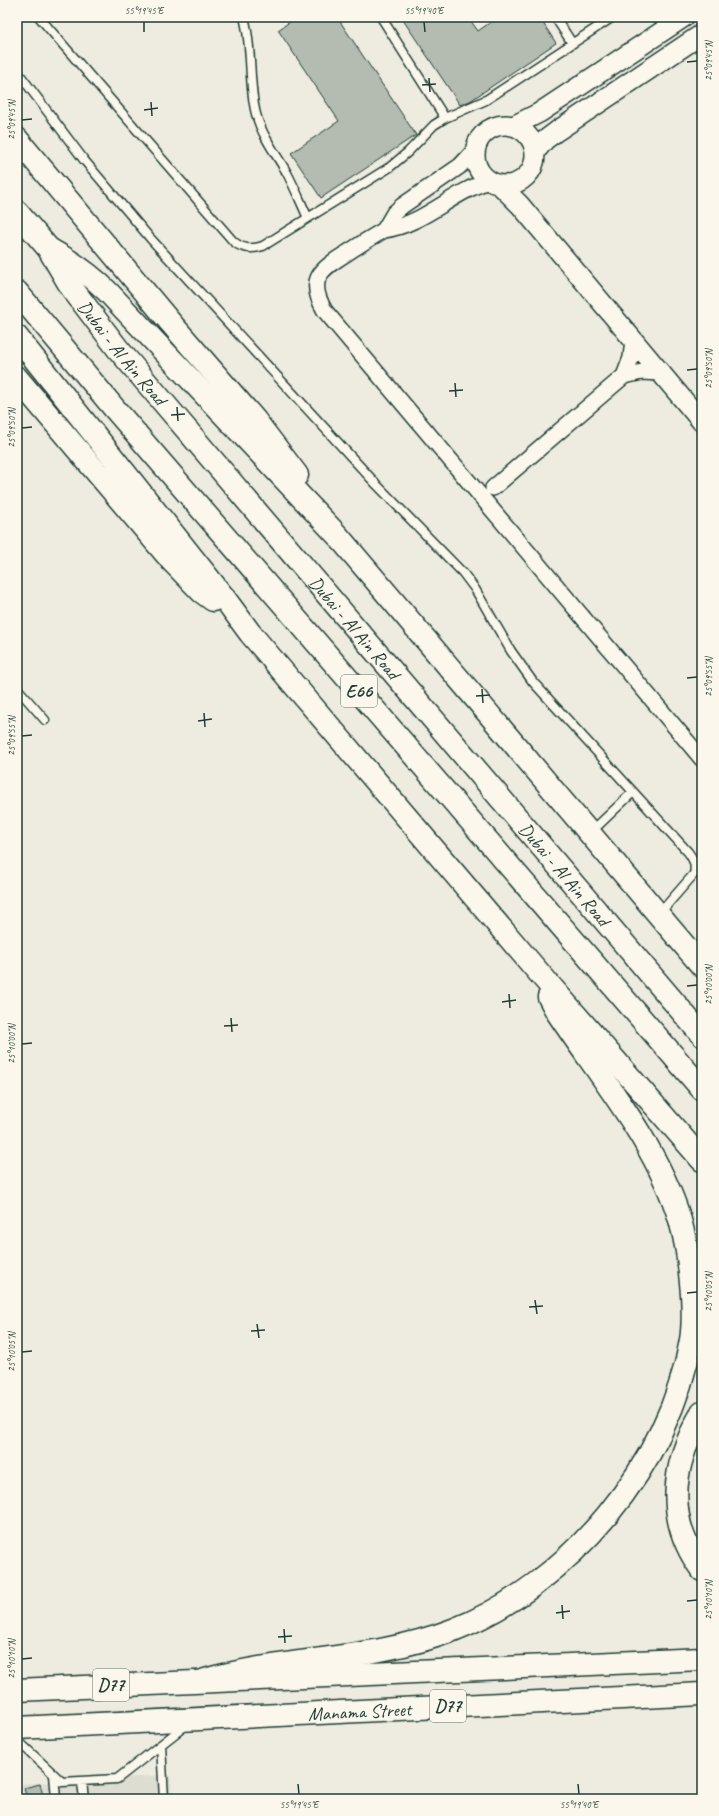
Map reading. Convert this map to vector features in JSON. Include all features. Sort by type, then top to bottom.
[{"type":"main road","points":[[17,139],[170,322],[255,420],[310,493],[338,536]]},
{"type":"main road","name":"Dubai - Al Ain Road","points":[[17,212],[48,248],[71,287],[118,349],[702,1035]]},
{"type":"main road","points":[[48,248],[76,264],[108,292],[338,536],[702,966]]},
{"type":"main road","name":"Dubai - Al Ain Road","points":[[17,292],[114,408],[702,1090]]},
{"type":"main road","points":[[17,337],[235,614],[534,967],[702,1160]]},
{"type":"main road","points":[[17,378],[176,565],[202,592],[216,603],[235,614]]},
{"type":"main road","points":[[205,1680],[251,1669],[376,1652],[453,1630],[495,1609],[543,1579],[599,1524],[629,1486],[665,1424],[679,1389],[692,1337],[691,1281],[681,1222],[671,1193],[658,1163],[557,1012],[534,967]]},
{"type":"main road","points":[[702,1413],[688,1437],[679,1467],[676,1490],[679,1522],[690,1551],[702,1570]]},
{"type":"main road","name":"Manama Street","points":[[17,1690],[205,1680],[702,1659]]},
{"type":"main road","name":"Manama Street","points":[[17,1728],[194,1718],[702,1694]]},
{"type":"street","points":[[513,126],[539,113],[684,17]]},
{"type":"street","points":[[535,152],[545,140],[557,131],[702,34]]},
{"type":"street","points":[[702,422],[520,205],[494,183],[477,168],[474,151],[477,141],[488,130],[503,124],[513,126],[521,129],[528,135],[533,143],[535,152],[533,167],[527,176],[519,182],[510,185],[494,183],[460,194],[408,224],[384,230],[325,267],[317,281],[316,289],[318,297],[325,311],[702,759]]},
{"type":"street","points":[[384,230],[394,213],[460,166],[474,151]]},
{"type":"street","points":[[624,376],[631,358],[633,339]]},
{"type":"street","points":[[493,488],[624,376],[642,372],[660,372]]},
{"type":"lane","points":[[39,17],[237,244],[247,248],[258,248],[308,218],[399,160],[434,126],[445,118],[486,100],[613,17]]},
{"type":"lane","points":[[381,17],[445,118]]},
{"type":"lane","points":[[555,17],[572,43]]},
{"type":"lane","points":[[246,18],[253,100],[257,116],[265,136],[287,173],[308,218]]},
{"type":"lane","points":[[17,71],[84,160],[150,238],[377,485],[463,573],[475,590],[511,651],[533,682],[688,852],[694,860],[696,867],[694,874],[690,881],[658,915]]},
{"type":"lane","points":[[17,688],[45,720]]},
{"type":"lane","points":[[590,834],[633,792]]},
{"type":"lane","points":[[17,1740],[62,1782],[114,1780],[130,1771],[194,1718]]},
{"type":"lane","points":[[161,1745],[164,1799]]},
{"type":"lane","points":[[53,1775],[68,1778],[103,1776],[130,1771]]},
{"type":"lane","points":[[53,1775],[56,1799]]},
{"type":"lane","points":[[82,1782],[84,1799]]},
{"type":"shaded area","points":[[170,1775],[172,1799],[18,1799],[17,1784]]},
{"type":"building","points":[[297,17],[337,17],[416,135],[321,198],[291,153],[339,121],[278,30]]},
{"type":"building","points":[[401,17],[468,17],[478,31],[498,17],[539,17],[556,43],[470,101],[460,105]]},
{"type":"building","points":[[40,1784],[44,1799],[27,1799],[24,1788]]}]
